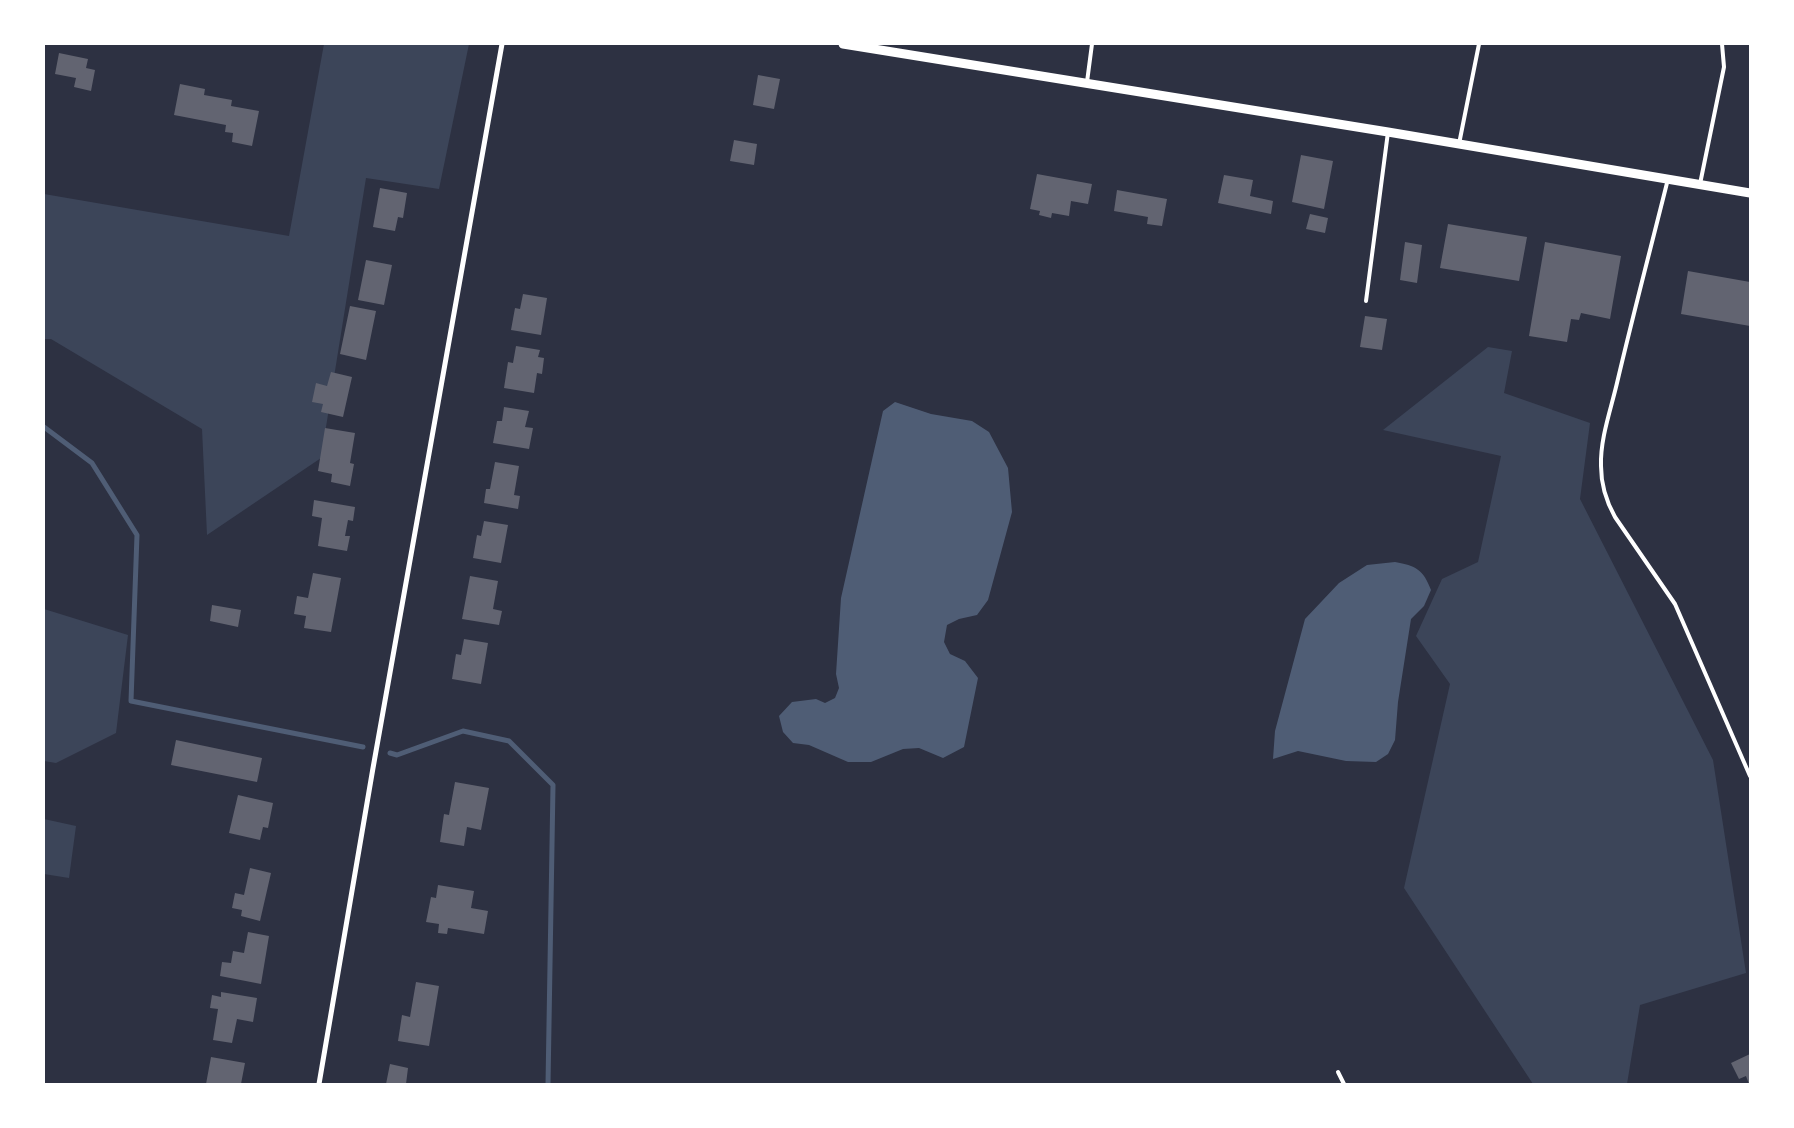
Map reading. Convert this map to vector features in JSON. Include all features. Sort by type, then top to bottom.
[{"type":"street","points":[[319,1084],[373,768],[502,44]]},
{"type":"street","points":[[843,44],[1087,82],[1750,193]]},
{"type":"lane","points":[[1087,82],[1092,44]]},
{"type":"lane","points":[[1459,144],[1479,44]]},
{"type":"lane","points":[[1700,184],[1724,67],[1722,44]]},
{"type":"lane","points":[[1366,301],[1388,132]]},
{"type":"lane","points":[[1668,179],[1603,444],[1601,465],[1604,488],[1607,502],[1615,517],[1675,604],[1750,776]]},
{"type":"lane","points":[[1338,1072],[1344,1084]]},
{"type":"shaded area","points":[[324,44],[469,44],[439,189],[366,178],[321,458],[207,535],[202,429],[51,339],[44,339],[44,194],[289,236]]},
{"type":"shaded area","points":[[1488,347],[1512,351],[1504,393],[1590,423],[1580,499],[1713,760],[1746,973],[1640,1005],[1627,1084],[1533,1084],[1404,888],[1450,684],[1416,636],[1442,579],[1478,562],[1501,456],[1383,430]]},
{"type":"shaded area","points":[[895,402],[931,414],[972,421],[989,432],[1008,468],[1012,512],[988,600],[977,615],[959,619],[947,625],[944,642],[950,654],[965,661],[978,678],[964,747],[943,758],[919,748],[903,749],[871,762],[848,762],[809,745],[793,743],[783,732],[779,716],[792,702],[816,699],[825,703],[835,698],[839,688],[836,674],[841,598],[883,411]]},
{"type":"shaded area","points":[[1395,562],[1414,567],[1422,573],[1431,590],[1424,606],[1411,619],[1398,702],[1395,740],[1388,754],[1376,762],[1346,761],[1298,751],[1273,759],[1275,731],[1305,619],[1339,583],[1367,565]]},
{"type":"shaded area","points":[[44,609],[128,635],[116,733],[56,763],[44,761]]},
{"type":"shaded area","points":[[44,819],[76,826],[69,878],[44,874]]},
{"type":"building","points":[[59,53],[88,59],[86,68],[95,70],[91,91],[74,87],[76,78],[55,74]]},
{"type":"building","points":[[758,75],[780,79],[774,109],[753,105]]},
{"type":"building","points":[[180,84],[205,89],[204,95],[232,100],[231,106],[259,111],[252,146],[232,142],[233,133],[225,132],[226,125],[174,115]]},
{"type":"building","points":[[734,140],[757,144],[754,165],[730,161]]},
{"type":"building","points":[[1301,155],[1333,161],[1324,209],[1292,202]]},
{"type":"building","points":[[1037,174],[1092,184],[1088,204],[1071,201],[1069,216],[1052,213],[1051,218],[1039,215],[1040,211],[1030,209]]},
{"type":"building","points":[[1224,175],[1253,180],[1250,196],[1273,201],[1271,214],[1218,203]]},
{"type":"building","points":[[380,188],[407,193],[403,218],[398,217],[395,231],[373,227]]},
{"type":"building","points":[[1117,190],[1167,199],[1162,226],[1147,224],[1148,217],[1114,211]]},
{"type":"building","points":[[1310,214],[1328,218],[1325,233],[1306,229]]},
{"type":"building","points":[[1448,224],[1527,237],[1519,281],[1440,268]]},
{"type":"building","points":[[1405,242],[1422,245],[1417,283],[1400,280]]},
{"type":"building","points":[[1545,242],[1621,256],[1610,319],[1581,313],[1579,320],[1571,319],[1567,342],[1529,336]]},
{"type":"building","points":[[366,260],[392,265],[384,305],[358,300]]},
{"type":"building","points":[[1688,271],[1750,282],[1750,326],[1681,314]]},
{"type":"building","points":[[523,294],[547,298],[541,335],[511,330],[515,308],[520,309]]},
{"type":"building","points":[[350,306],[376,311],[366,360],[340,354]]},
{"type":"building","points":[[1365,316],[1387,319],[1382,350],[1360,347]]},
{"type":"building","points":[[516,346],[540,350],[538,357],[544,358],[542,374],[537,373],[534,393],[504,388],[508,362],[513,363]]},
{"type":"building","points":[[331,372],[352,377],[343,417],[321,412],[323,404],[312,402],[316,383],[327,386]]},
{"type":"building","points":[[504,407],[529,411],[525,427],[533,428],[529,449],[493,443],[497,421],[502,421]]},
{"type":"building","points":[[325,428],[355,433],[350,463],[354,464],[350,486],[331,482],[332,474],[318,471]]},
{"type":"building","points":[[495,462],[519,466],[514,495],[520,496],[518,509],[484,503],[486,489],[490,489]]},
{"type":"building","points":[[314,500],[355,507],[353,521],[348,520],[345,536],[350,536],[347,551],[318,546],[322,518],[312,516]]},
{"type":"building","points":[[484,521],[508,525],[501,563],[473,558],[477,535],[481,536]]},
{"type":"building","points":[[313,573],[341,578],[331,632],[304,628],[306,616],[294,614],[297,596],[308,598]]},
{"type":"building","points":[[470,576],[498,581],[493,609],[502,611],[499,625],[462,619]]},
{"type":"building","points":[[212,605],[241,610],[238,627],[210,621]]},
{"type":"building","points":[[464,639],[488,643],[481,684],[452,679],[456,654],[461,655]]},
{"type":"building","points":[[176,740],[262,758],[257,782],[171,765]]},
{"type":"building","points":[[455,782],[489,788],[481,830],[467,827],[464,846],[440,842],[444,814],[449,815]]},
{"type":"building","points":[[238,795],[273,803],[268,828],[263,827],[260,840],[229,833]]},
{"type":"building","points":[[250,868],[271,873],[260,921],[241,916],[242,910],[232,908],[235,893],[244,895]]},
{"type":"building","points":[[438,885],[474,891],[471,908],[488,911],[484,934],[448,928],[447,934],[438,933],[439,924],[426,922],[431,897],[436,898]]},
{"type":"building","points":[[248,932],[269,936],[261,984],[220,976],[222,962],[231,963],[233,951],[244,953]]},
{"type":"building","points":[[416,982],[439,986],[429,1046],[398,1041],[402,1015],[410,1017]]},
{"type":"building","points":[[221,992],[257,998],[253,1022],[237,1019],[232,1043],[213,1040],[218,1009],[210,1008],[212,995],[221,997]]},
{"type":"building","points":[[1750,1054],[1749,1084],[1746,1076],[1739,1079],[1731,1063]]},
{"type":"building","points":[[211,1057],[245,1063],[241,1084],[206,1084]]},
{"type":"building","points":[[390,1064],[408,1068],[406,1084],[386,1084]]},
{"type":"waterway","points":[[44,427],[92,463],[137,535],[131,701],[363,747]]},
{"type":"waterway","points":[[390,753],[397,755],[463,731],[509,741],[553,785],[548,1084]]}]
